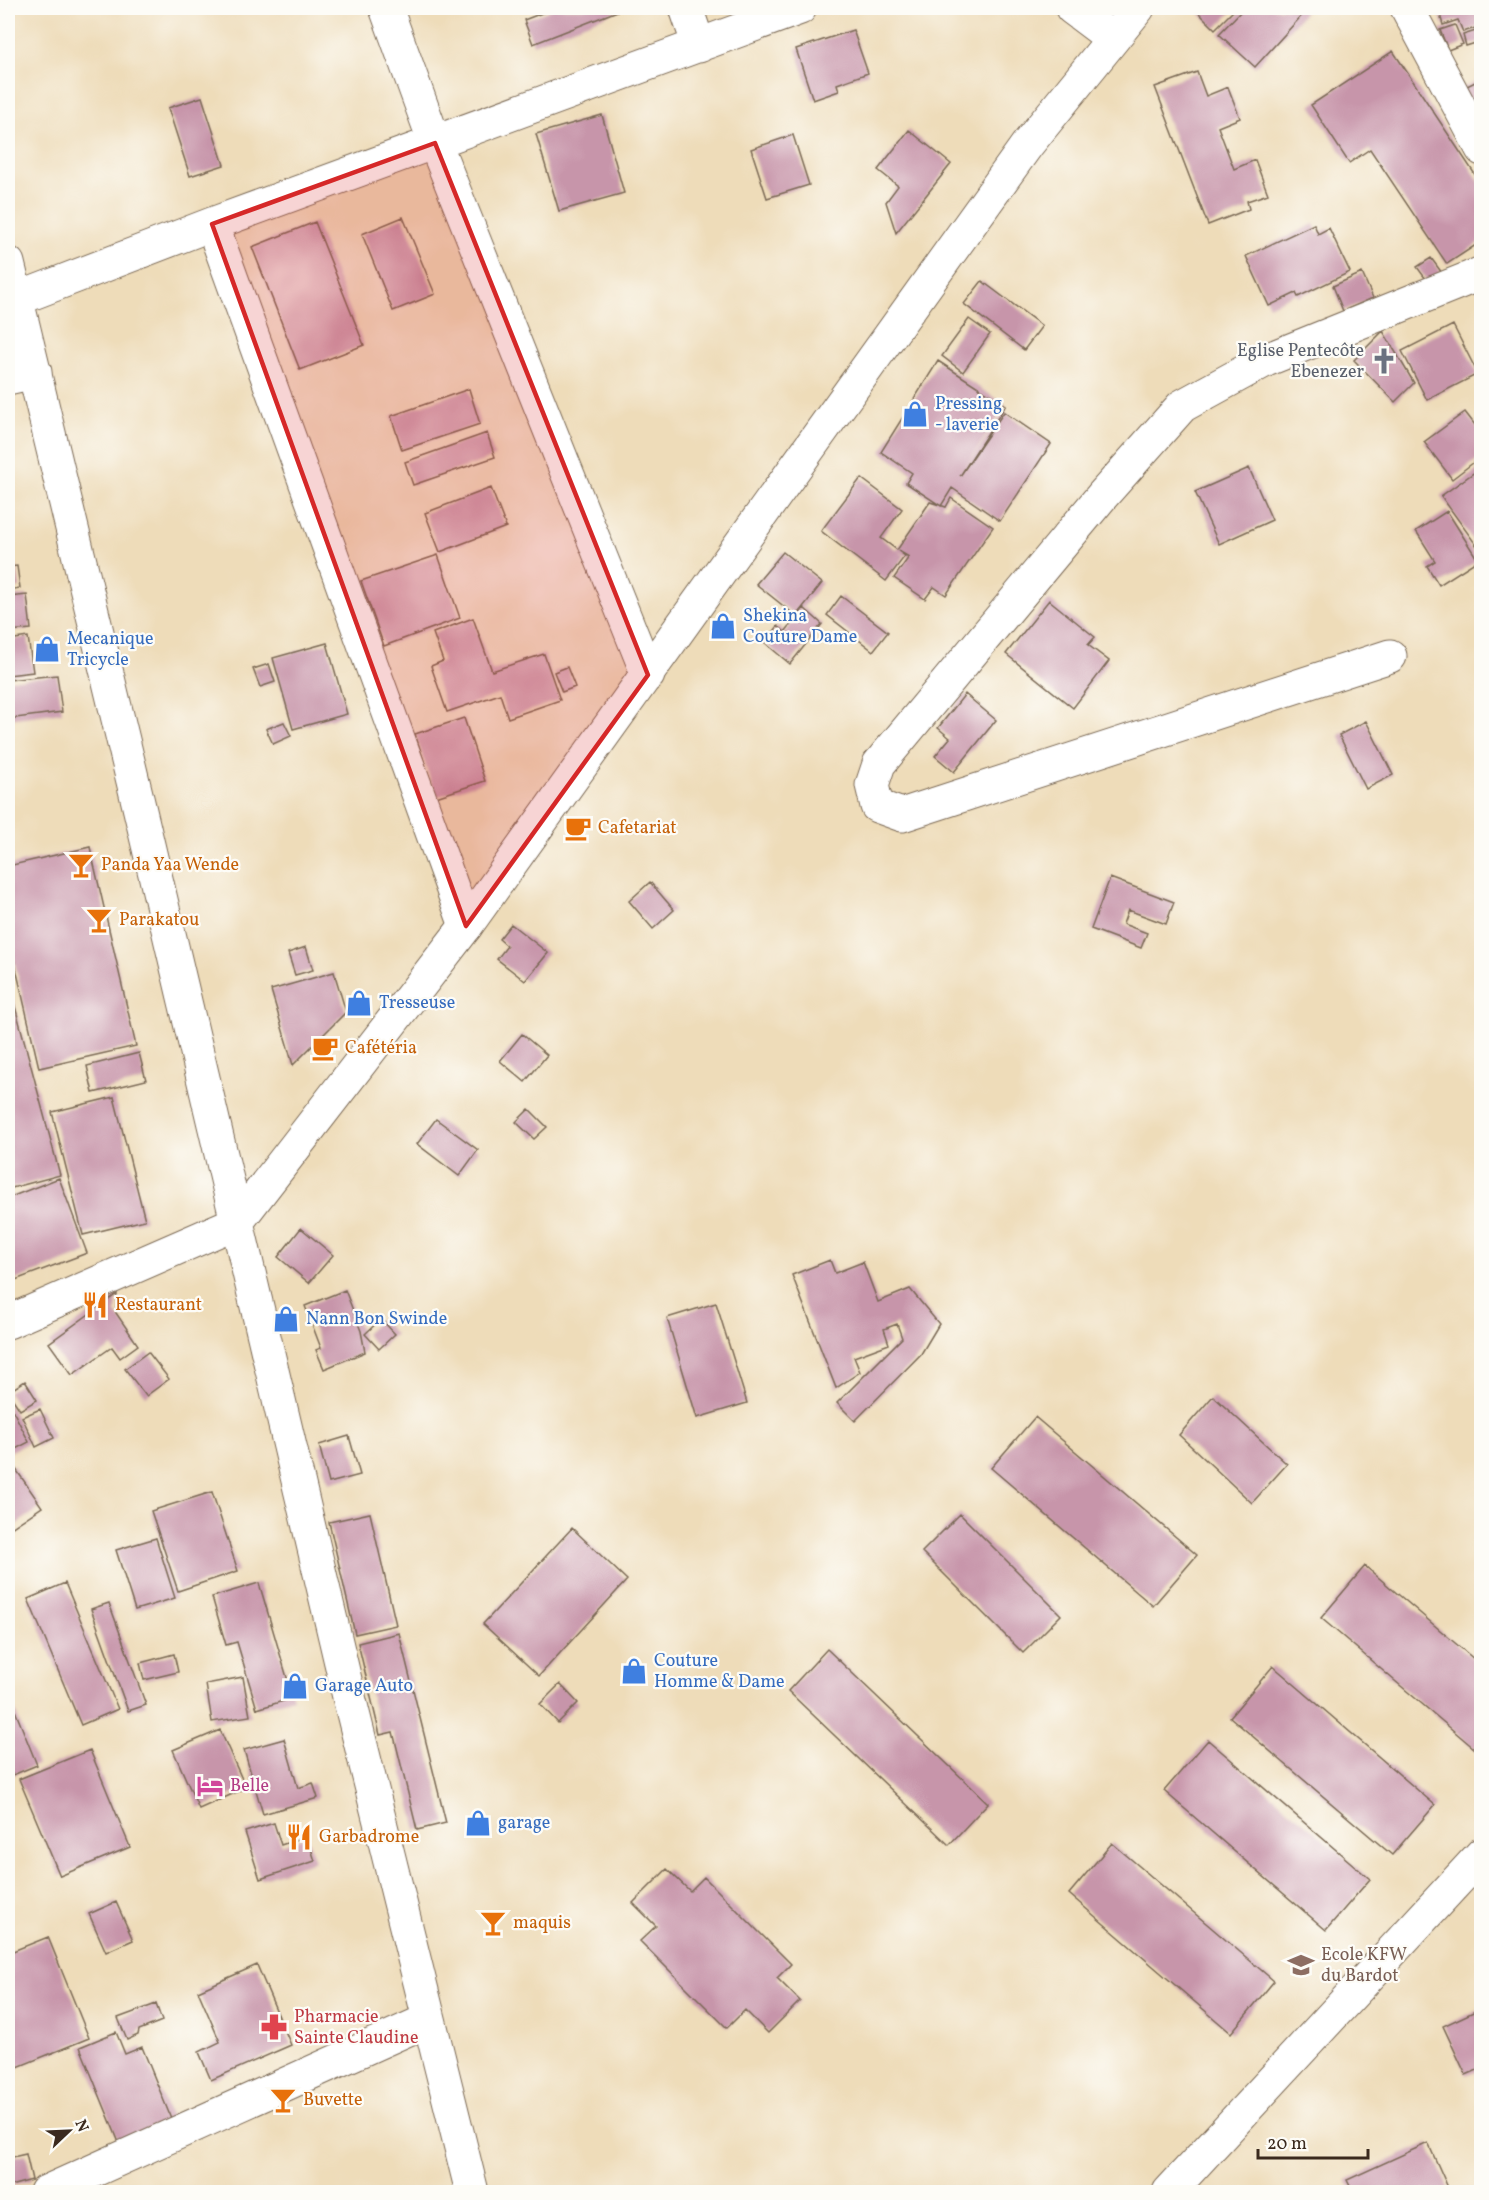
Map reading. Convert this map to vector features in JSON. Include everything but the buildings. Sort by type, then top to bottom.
[{"type":"street","points":[[386,8],[435,143],[648,675]]},
{"type":"street","points":[[686,8],[699,46]]},
{"type":"street","points":[[17,299],[212,224],[800,8]]},
{"type":"street","points":[[1072,8],[1112,38]]},
{"type":"street","points":[[8,1322],[237,1222],[466,926],[1027,145],[1138,8]]},
{"type":"street","points":[[1407,8],[1482,149]]},
{"type":"street","points":[[212,224],[466,926]]},
{"type":"street","points":[[8,263],[17,299],[21,375],[237,1222],[353,1712],[472,2193]]},
{"type":"street","points":[[1390,656],[902,815],[877,806],[873,785],[879,764],[1102,496],[1182,406],[1266,360],[1482,273]]},
{"type":"street","points":[[1169,2193],[1482,1854]]},
{"type":"street","points":[[46,2193],[428,2020]]},
{"type":"highlighted area","points":[[435,143],[648,675],[466,926],[212,224]]},
{"type":"place","name":"Eglise Pentecôte Ebenezer","points":[[1384,361]]},
{"type":"place","name":"Pressing - laverie","points":[[915,414]]},
{"type":"place","name":"Shekina Couture Dame","points":[[723,626]]},
{"type":"place","name":"Mecanique Tricycle","points":[[47,649]]},
{"type":"place","name":"Cafetariat","points":[[578,828]]},
{"type":"place","name":"Panda Yaa Wende","points":[[81,865]]},
{"type":"place","name":"Parakatou","points":[[99,920]]},
{"type":"place","name":"Tresseuse","points":[[359,1003]]},
{"type":"place","name":"Cafétéria","points":[[325,1048]]},
{"type":"place","name":"Restaurant","points":[[95,1305]]},
{"type":"place","name":"Nann Bon Swinde","points":[[286,1319]]},
{"type":"place","name":"Couture Homme & Dame","points":[[634,1671]]},
{"type":"place","name":"Garage Auto","points":[[295,1686]]},
{"type":"place","name":"Belle","points":[[210,1786]]},
{"type":"place","name":"garage","points":[[478,1823]]},
{"type":"place","name":"Garbadrome","points":[[299,1837]]},
{"type":"place","name":"maquis","points":[[493,1923]]},
{"type":"place","name":"Ecole KFW du Bardot","points":[[1301,1965]]},
{"type":"place","name":"Pharmacie Sainte Claudine","points":[[274,2027]]},
{"type":"place","name":"Buvette","points":[[283,2100]]}]
